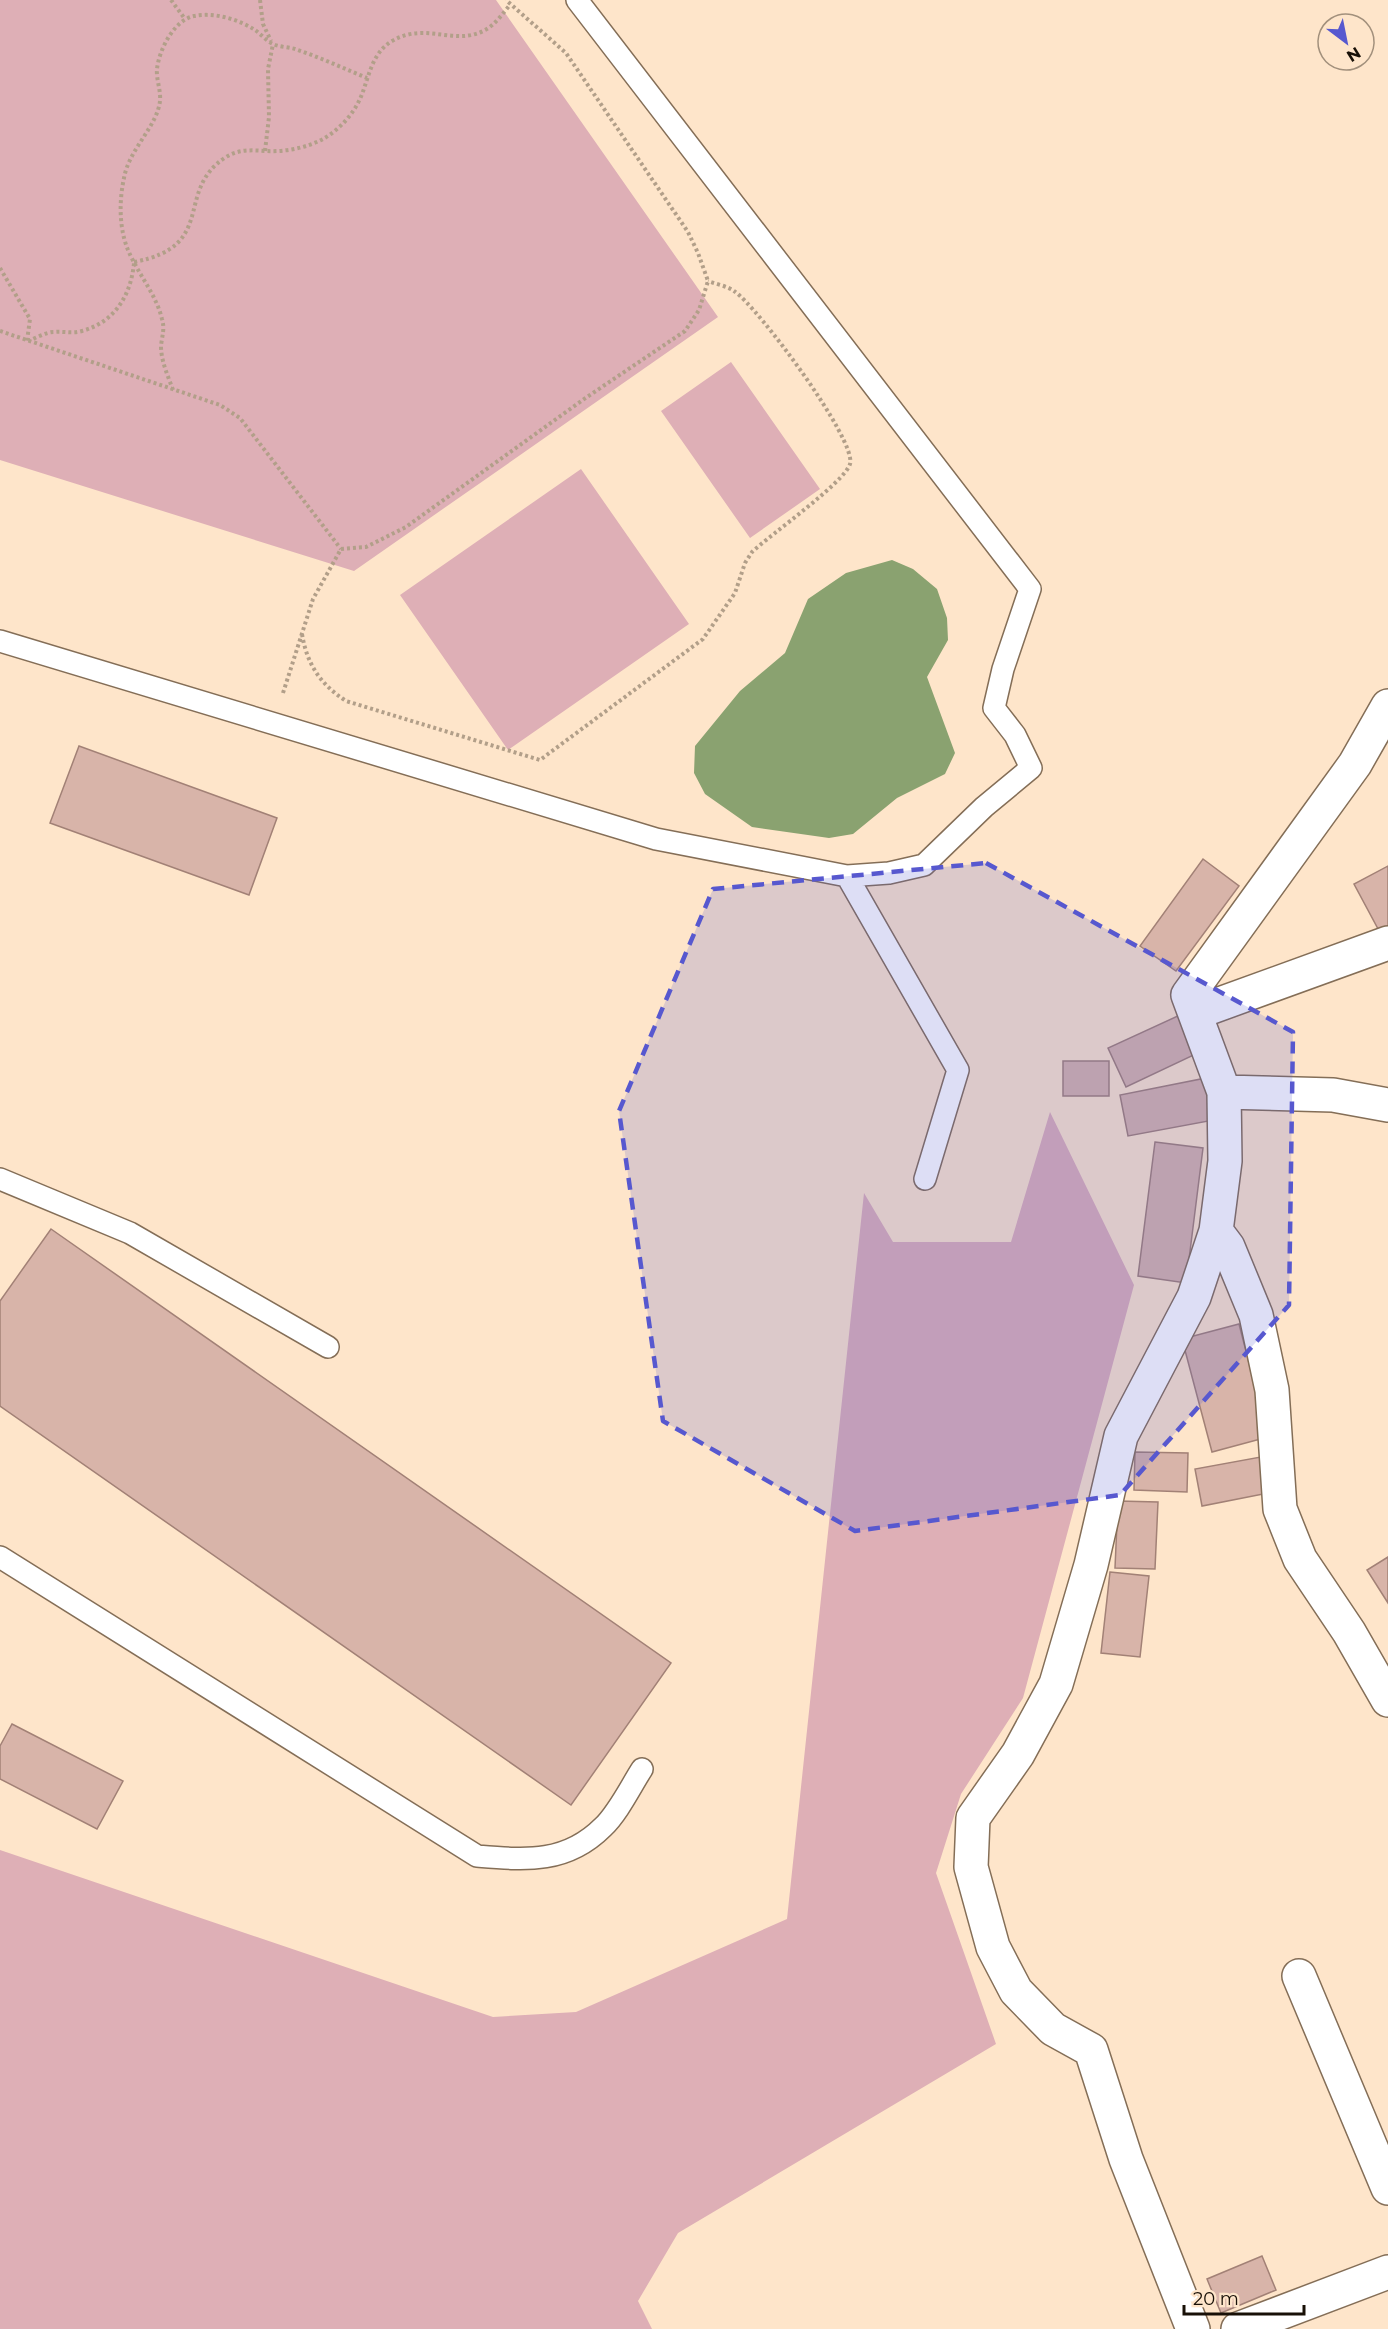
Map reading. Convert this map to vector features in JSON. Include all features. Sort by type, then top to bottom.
[{"type":"street","points":[[1193,2329],[1126,2158],[1090,2050],[1053,2029],[1016,1991],[993,1947],[970,1867],[973,1818],[1018,1754],[1056,1684],[1092,1565],[1120,1436],[1194,1298],[1216,1231],[1225,1161],[1224,1092],[1188,995],[1355,764],[1388,706]]},
{"type":"street","points":[[1195,1013],[1388,943]]},
{"type":"street","points":[[1224,1092],[1333,1095],[1388,1105]]},
{"type":"street","points":[[1216,1231],[1228,1247],[1256,1315],[1272,1390],[1280,1509],[1300,1558],[1349,1632],[1388,1700]]},
{"type":"street","points":[[1299,1976],[1388,2188]]},
{"type":"street","points":[[1238,2329],[1388,2272]]},
{"type":"lane","points":[[0,640],[656,839],[847,876],[889,873],[924,865],[984,807],[1031,768],[1015,735],[994,708],[1003,669],[1030,589],[577,0]]},
{"type":"lane","points":[[847,876],[958,1070],[925,1179]]},
{"type":"lane","points":[[0,1179],[129,1233],[328,1347]]},
{"type":"lane","points":[[0,1557],[477,1856],[527,1860],[576,1849],[605,1826],[642,1769]]},
{"type":"path","points":[[171,0],[185,19]]},
{"type":"path","points":[[260,0],[263,24],[273,44],[268,69],[269,117],[265,151]]},
{"type":"path","points":[[341,549],[366,547],[406,527],[587,396],[685,331],[699,310],[708,282],[688,232],[584,78],[566,53],[506,0]]},
{"type":"path","points":[[134,262],[161,255],[173,249],[182,239],[191,222],[204,179],[221,161],[243,151],[296,148],[314,143],[342,125],[358,103],[373,62],[390,42],[413,33],[434,32],[464,37],[476,34],[486,30],[510,5]]},
{"type":"path","points":[[173,390],[162,358],[164,327],[162,317],[125,240],[120,208],[125,171],[158,110],[160,99],[157,71],[159,56],[166,41],[185,19],[196,15],[238,20],[273,44],[309,55],[367,78]]},
{"type":"path","points":[[27,341],[54,332],[68,334],[82,331],[110,317],[119,308],[130,287],[134,262]]},
{"type":"path","points":[[0,268],[30,319],[27,341]]},
{"type":"path","points":[[302,634],[311,666],[332,692],[346,701],[540,760],[703,639],[735,593],[745,563],[752,552],[817,500],[841,477],[850,466],[852,458],[839,427],[785,349],[751,308],[733,291],[708,282]]},
{"type":"path","points":[[0,331],[220,405],[240,418],[341,549]]},
{"type":"path","points":[[273,723],[314,599],[341,549]]},
{"type":"highlighted area","points":[[986,863],[1293,1032],[1289,1305],[1120,1495],[855,1531],[663,1421],[619,1111],[713,889]]},
{"type":"shaded area","points":[[0,0],[496,0],[718,317],[354,571],[0,460]]},
{"type":"shaded area","points":[[731,362],[820,489],[750,538],[661,411]]},
{"type":"shaded area","points":[[581,469],[689,624],[508,750],[400,595]]},
{"type":"shaded area","points":[[892,560],[913,569],[937,589],[947,618],[948,640],[927,677],[955,753],[945,774],[897,798],[853,834],[829,838],[752,827],[705,794],[694,773],[695,746],[740,691],[785,653],[808,599],[846,573]]},
{"type":"shaded area","points":[[1050,1112],[1134,1285],[1023,1698],[961,1794],[936,1873],[996,2044],[678,2233],[638,2301],[652,2329],[0,2329],[0,1850],[493,2017],[576,2012],[787,1919],[864,1193],[893,1242],[1011,1242]]},
{"type":"building","points":[[79,746],[277,818],[249,895],[50,823]]},
{"type":"building","points":[[1203,859],[1239,886],[1176,971],[1140,946]]},
{"type":"building","points":[[1388,866],[1388,938],[1384,940],[1354,884]]},
{"type":"building","points":[[1180,1015],[1198,1053],[1126,1087],[1108,1048]]},
{"type":"building","points":[[1063,1061],[1109,1061],[1109,1096],[1063,1096]]},
{"type":"building","points":[[1206,1078],[1214,1120],[1128,1136],[1120,1095]]},
{"type":"building","points":[[1155,1142],[1203,1148],[1186,1283],[1138,1276]]},
{"type":"building","points":[[51,1229],[671,1663],[571,1805],[0,1406],[0,1301]]},
{"type":"building","points":[[1239,1324],[1268,1437],[1212,1452],[1182,1339]]},
{"type":"building","points":[[1135,1452],[1188,1453],[1187,1492],[1134,1490]]},
{"type":"building","points":[[1266,1456],[1273,1492],[1202,1506],[1195,1469]]},
{"type":"building","points":[[1118,1501],[1158,1502],[1155,1569],[1115,1568]]},
{"type":"building","points":[[1388,1557],[1388,1603],[1367,1570]]},
{"type":"building","points":[[1110,1572],[1149,1576],[1140,1657],[1101,1653]]},
{"type":"building","points":[[12,1724],[123,1781],[97,1829],[0,1779],[0,1746]]},
{"type":"building","points":[[1262,2256],[1276,2290],[1221,2313],[1207,2279]]}]
